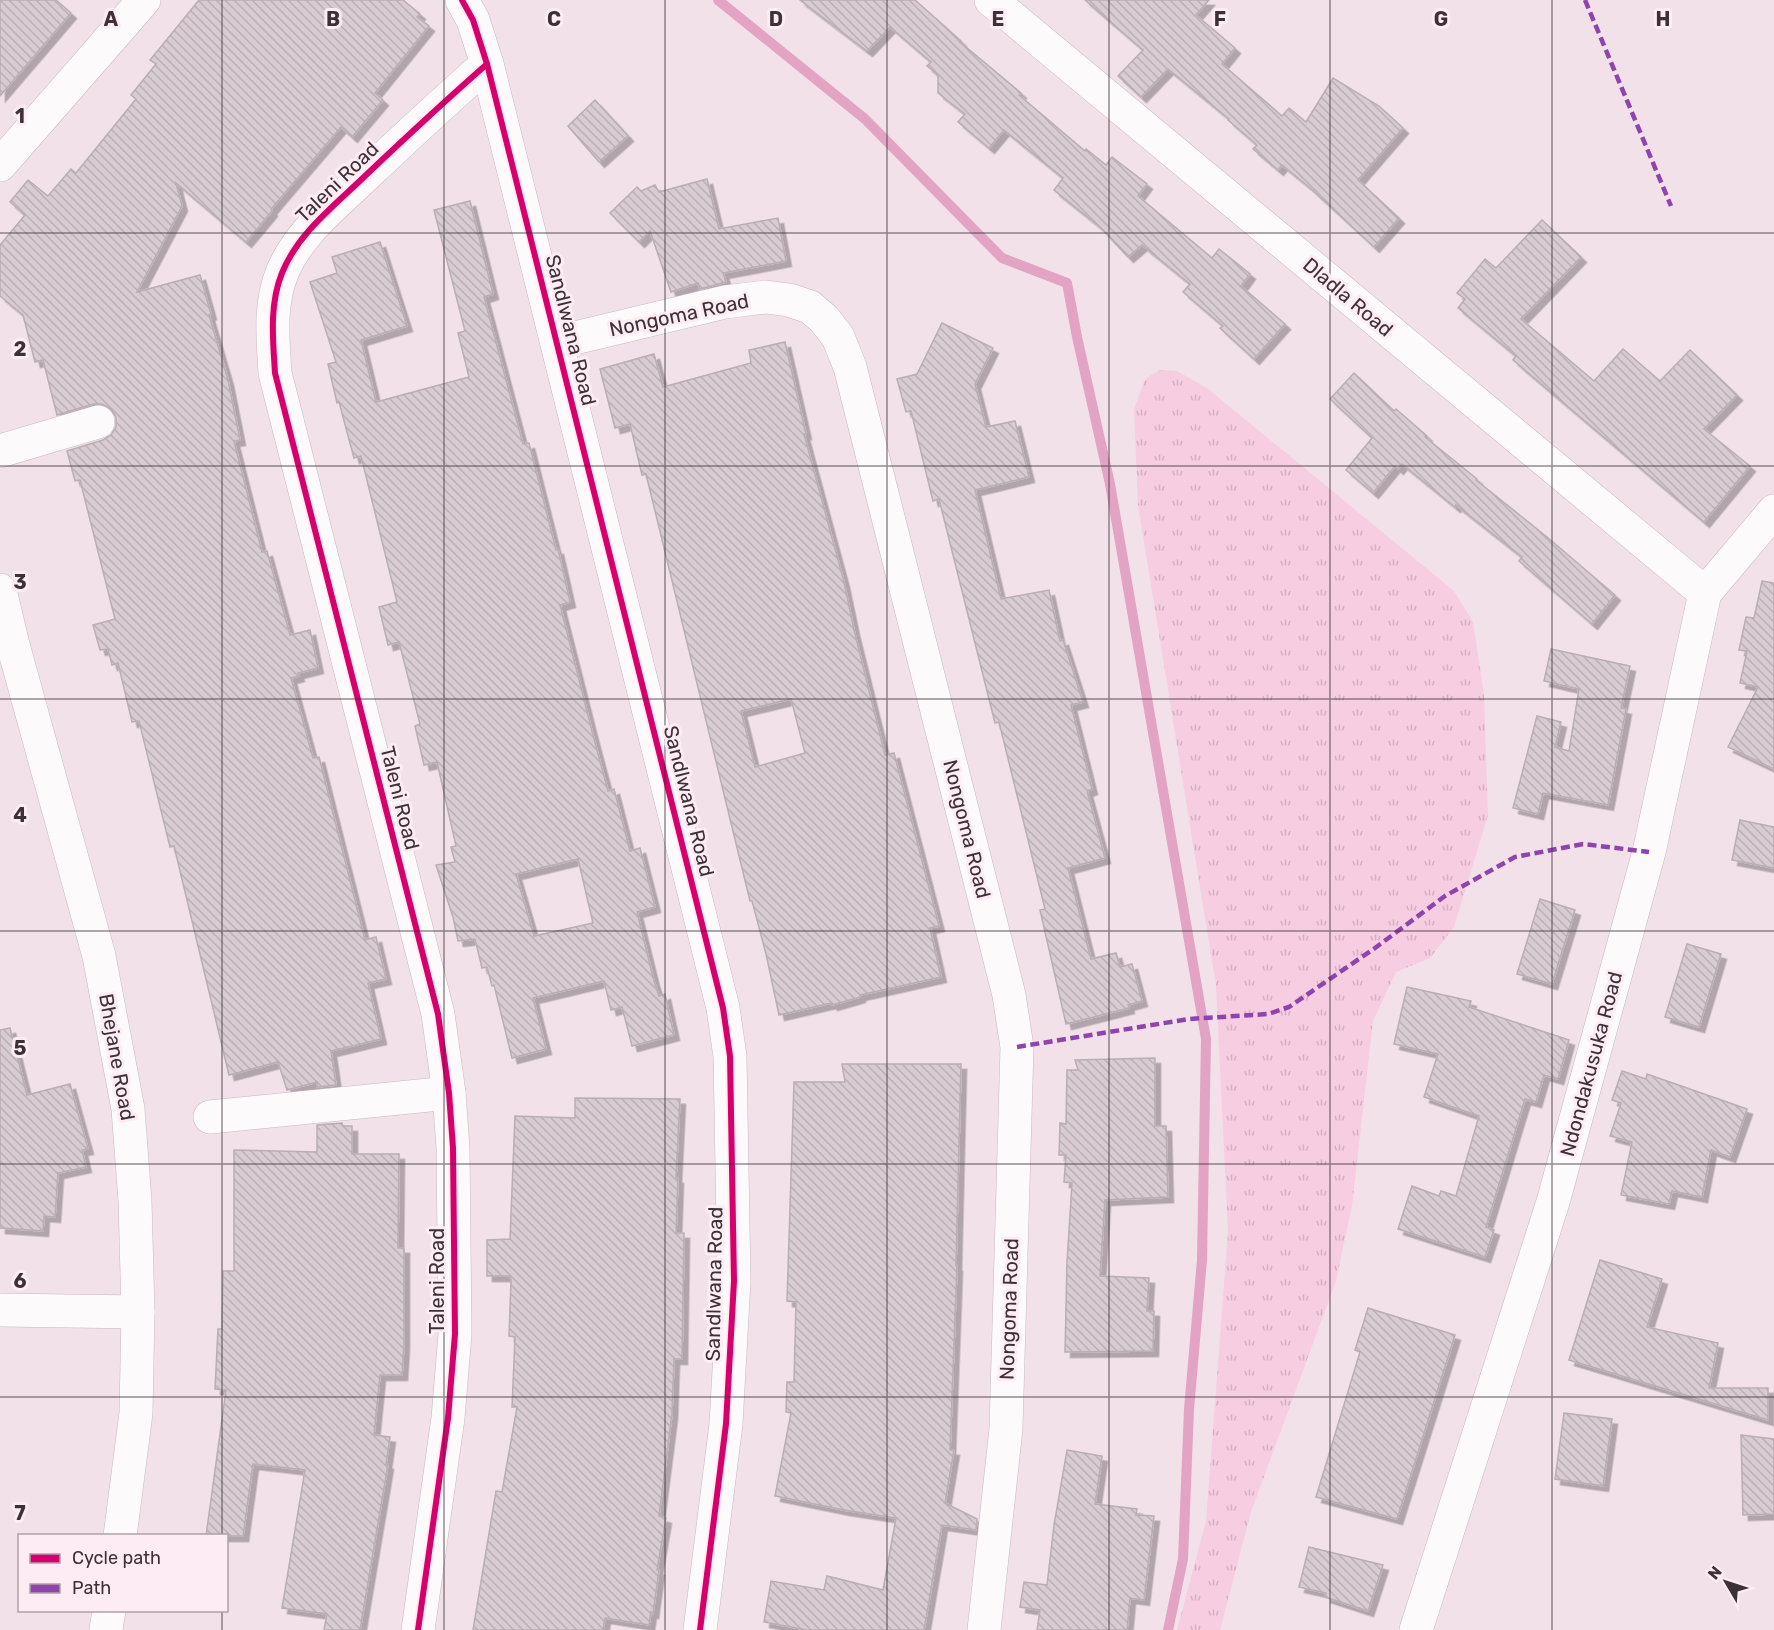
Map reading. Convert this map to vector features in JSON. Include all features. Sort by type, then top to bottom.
[{"type":"street","points":[[0,165],[144,0]]},
{"type":"street","name":"Sandlwana Road","points":[[462,0],[473,20],[487,64],[723,1008],[730,1056],[734,1281],[726,1424],[700,1630]]},
{"type":"street","name":"Dladla Road","points":[[991,0],[1705,593]]},
{"type":"street","name":"Taleni Road","points":[[418,1630],[448,1418],[455,1334],[453,1148],[449,1093],[438,1014],[275,373],[273,318],[282,273],[303,238],[321,218],[438,107],[487,64]]},
{"type":"street","name":"Nongoma Road","points":[[558,342],[725,302],[766,297],[789,300],[810,307],[824,319],[838,337],[850,367],[1009,994],[1017,1047],[1006,1429],[984,1630]]},
{"type":"street","points":[[0,451],[98,422]]},
{"type":"street","name":"Ndondakusuka Road","points":[[1416,1630],[1556,1191],[1649,852],[1705,593],[1768,529]]},
{"type":"street","name":"Bhejane Road","points":[[0,590],[6,646],[99,956],[116,1036],[128,1109],[135,1202],[138,1312],[136,1413],[120,1534]]},
{"type":"street","points":[[210,1117],[449,1093]]},
{"type":"street","points":[[0,1310],[138,1312]]},
{"type":"street","points":[[106,1630],[109,1612]]},
{"type":"green space","points":[[1160,370],[1177,371],[1207,388],[1454,591],[1473,622],[1484,695],[1488,815],[1454,927],[1430,958],[1396,972],[1373,1021],[1352,1206],[1336,1281],[1251,1512],[1220,1630],[1177,1630],[1206,1521],[1228,1231],[1216,986],[1138,505],[1134,409],[1145,379]]},
{"type":"building","points":[[0,0],[56,0],[71,13],[0,96]]},
{"type":"building","points":[[199,0],[403,0],[420,14],[417,17],[429,26],[375,93],[383,100],[352,137],[341,127],[246,242],[176,183],[182,206],[137,292],[200,275],[228,380],[240,440],[234,441],[262,552],[267,551],[290,635],[310,630],[318,668],[298,673],[299,676],[291,678],[313,758],[319,757],[365,940],[376,937],[386,979],[368,983],[381,1039],[331,1051],[336,1085],[317,1087],[317,1082],[287,1090],[278,1062],[229,1075],[174,846],[170,847],[139,721],[132,722],[118,663],[112,665],[108,649],[100,650],[93,625],[115,619],[80,480],[75,481],[67,451],[103,440],[111,435],[116,427],[116,417],[111,409],[102,404],[93,404],[57,415],[43,360],[35,362],[23,315],[0,296],[0,245],[25,215],[10,202],[28,180],[48,196],[71,169],[76,173],[136,99],[131,95],[156,64],[150,60]]},
{"type":"building","points":[[800,0],[915,0],[960,42],[1021,93],[1019,95],[1085,151],[1086,149],[1106,165],[1112,157],[1147,184],[1138,196],[1212,258],[1219,249],[1250,274],[1241,286],[1285,324],[1254,359],[1220,328],[1223,326],[1183,292],[1190,284],[1142,245],[1128,257],[1100,227],[1054,190],[1063,178],[1004,130],[989,148],[958,122],[965,114],[938,93],[938,75],[927,66],[931,62],[890,27],[867,51]]},
{"type":"building","points":[[1085,0],[1209,0],[1196,15],[1235,48],[1222,64],[1282,116],[1289,108],[1306,122],[1333,78],[1379,106],[1403,128],[1358,180],[1399,218],[1374,247],[1282,165],[1278,170],[1253,149],[1257,145],[1168,69],[1141,97],[1118,76],[1143,50]]},
{"type":"building","points":[[595,100],[628,136],[599,162],[568,126]]},
{"type":"building","points":[[707,179],[719,229],[778,218],[786,261],[723,273],[726,282],[700,289],[698,283],[671,292],[650,231],[639,242],[610,213],[637,187],[641,191],[655,185],[659,192]]},
{"type":"building","points":[[470,201],[493,294],[484,297],[523,444],[529,443],[556,550],[558,549],[570,602],[560,605],[594,739],[608,791],[614,789],[630,851],[640,848],[655,907],[637,912],[654,981],[659,996],[665,994],[674,1035],[632,1046],[622,1007],[611,1010],[604,981],[533,998],[546,1049],[512,1058],[494,985],[492,986],[487,967],[482,968],[475,939],[458,941],[453,917],[436,865],[455,862],[451,847],[456,846],[437,762],[424,765],[415,726],[420,724],[399,642],[388,645],[379,607],[397,602],[361,456],[354,458],[339,402],[337,403],[328,364],[336,362],[310,282],[337,273],[332,257],[380,242],[407,326],[361,340],[376,402],[469,377],[458,333],[465,331],[434,210]],"holes":[[[578,859],[593,923],[534,936],[516,874]]]},
{"type":"building","points":[[1542,220],[1581,257],[1521,319],[1594,381],[1623,349],[1660,381],[1690,350],[1737,395],[1704,429],[1750,466],[1704,522],[1513,360],[1516,356],[1458,308],[1465,299],[1457,293],[1485,259],[1496,268]]},
{"type":"building","points":[[942,323],[993,348],[975,384],[986,427],[1015,421],[1029,477],[975,490],[1001,599],[1049,590],[1060,641],[1063,640],[1083,702],[1071,705],[1092,789],[1087,791],[1105,858],[1068,868],[1091,959],[1116,953],[1120,967],[1132,964],[1142,1001],[1128,1005],[1129,1008],[1066,1024],[1040,910],[1045,909],[999,722],[995,723],[939,499],[933,501],[911,411],[906,412],[897,379],[917,374]]},
{"type":"building","points":[[785,342],[806,434],[804,434],[844,582],[885,755],[894,753],[939,926],[930,928],[941,977],[860,995],[860,997],[832,1005],[831,1003],[779,1015],[766,954],[752,901],[750,901],[646,474],[642,475],[630,424],[615,428],[600,369],[654,354],[663,387],[751,363],[749,350]],"holes":[[[791,699],[805,753],[755,767],[741,711]]]},
{"type":"building","points":[[1354,373],[1394,411],[1396,409],[1427,436],[1425,437],[1615,595],[1592,624],[1519,561],[1522,557],[1402,464],[1398,469],[1395,466],[1373,493],[1346,470],[1372,438],[1330,399]]},
{"type":"building","points":[[1762,581],[1774,583],[1774,769],[1728,747],[1758,687],[1740,683],[1747,651],[1739,650],[1746,617],[1754,618]]},
{"type":"building","points":[[1551,649],[1630,666],[1621,708],[1626,709],[1608,805],[1543,793],[1538,814],[1513,808],[1537,716],[1561,722],[1555,747],[1569,751],[1579,689],[1544,681]]},
{"type":"building","points":[[1740,820],[1774,827],[1774,868],[1732,860]]},
{"type":"building","points":[[1540,899],[1575,910],[1552,984],[1517,974]]},
{"type":"building","points":[[1687,944],[1721,954],[1699,1027],[1665,1017]]},
{"type":"building","points":[[1407,987],[1471,1001],[1469,1007],[1569,1040],[1558,1079],[1544,1075],[1536,1102],[1525,1099],[1486,1227],[1494,1230],[1485,1257],[1398,1229],[1412,1186],[1439,1196],[1441,1191],[1456,1196],[1479,1116],[1424,1097],[1438,1054],[1394,1044]]},
{"type":"building","points":[[10,1028],[27,1095],[70,1084],[88,1149],[82,1150],[86,1167],[58,1173],[55,1217],[44,1216],[43,1231],[0,1228],[0,1030]]},
{"type":"building","points":[[1155,1058],[1155,1126],[1166,1126],[1168,1197],[1105,1200],[1100,1276],[1149,1278],[1147,1311],[1154,1311],[1153,1351],[1065,1352],[1072,1183],[1064,1182],[1066,1155],[1059,1155],[1060,1123],[1066,1124],[1067,1070],[1078,1070],[1075,1060]]},
{"type":"building","points":[[842,1064],[961,1064],[950,1450],[954,1450],[945,1503],[977,1519],[976,1530],[942,1525],[924,1630],[807,1630],[764,1622],[771,1581],[824,1590],[827,1576],[883,1590],[896,1518],[775,1496],[791,1413],[786,1412],[787,1382],[794,1382],[796,1302],[787,1301],[794,1082],[845,1082]]},
{"type":"building","points":[[1622,1071],[1646,1079],[1647,1074],[1747,1109],[1730,1157],[1711,1150],[1702,1197],[1672,1191],[1669,1204],[1621,1195],[1632,1142],[1610,1136],[1621,1103],[1612,1100]]},
{"type":"building","points":[[575,1098],[680,1099],[676,1233],[684,1233],[682,1359],[674,1359],[672,1414],[659,1516],[666,1518],[657,1570],[659,1570],[653,1613],[651,1612],[649,1625],[605,1618],[603,1630],[473,1630],[496,1491],[502,1492],[517,1407],[512,1407],[515,1337],[509,1336],[511,1280],[510,1276],[487,1276],[487,1240],[510,1239],[515,1116],[575,1118]]},
{"type":"building","points":[[342,1123],[343,1126],[352,1126],[352,1154],[399,1154],[398,1248],[404,1248],[402,1375],[380,1375],[374,1435],[390,1437],[386,1464],[388,1464],[360,1630],[324,1630],[327,1614],[282,1608],[305,1470],[253,1464],[243,1536],[206,1534],[226,1390],[215,1389],[218,1329],[222,1329],[223,1271],[234,1271],[234,1150],[317,1152],[317,1125]]},
{"type":"building","points":[[1600,1260],[1662,1279],[1647,1327],[1718,1343],[1709,1388],[1768,1388],[1768,1420],[1569,1360]]},
{"type":"building","points":[[1368,1308],[1455,1335],[1397,1519],[1316,1497],[1360,1352],[1355,1350]]},
{"type":"building","points":[[1564,1413],[1612,1419],[1603,1486],[1555,1479]]},
{"type":"building","points":[[1741,1435],[1774,1439],[1774,1514],[1743,1515]]},
{"type":"building","points":[[1067,1450],[1102,1456],[1095,1504],[1137,1509],[1136,1515],[1154,1516],[1144,1600],[1130,1598],[1127,1630],[1037,1630],[1040,1610],[1020,1607],[1024,1582],[1047,1585],[1054,1525]]},
{"type":"building","points":[[1309,1547],[1383,1565],[1368,1611],[1325,1597],[1326,1593],[1299,1587]]},
{"type":"waterway","points":[[718,0],[865,119],[1002,258],[1067,283],[1110,484],[1206,1039],[1202,1260],[1189,1409],[1183,1559],[1168,1630]]},
{"type":"marked path","points":[[1585,0],[1671,206]]},
{"type":"marked path","points":[[1017,1047],[1189,1019],[1268,1014],[1289,1007],[1445,896],[1515,857],[1583,844],[1649,852]]},
{"type":"cycle path","points":[[462,0],[473,20],[487,64],[723,1008],[730,1056],[734,1281],[726,1424],[700,1630]]},
{"type":"cycle path","points":[[418,1630],[448,1418],[455,1334],[453,1148],[449,1093],[438,1014],[275,373],[273,323],[275,297],[282,273],[307,232],[487,64]]}]
